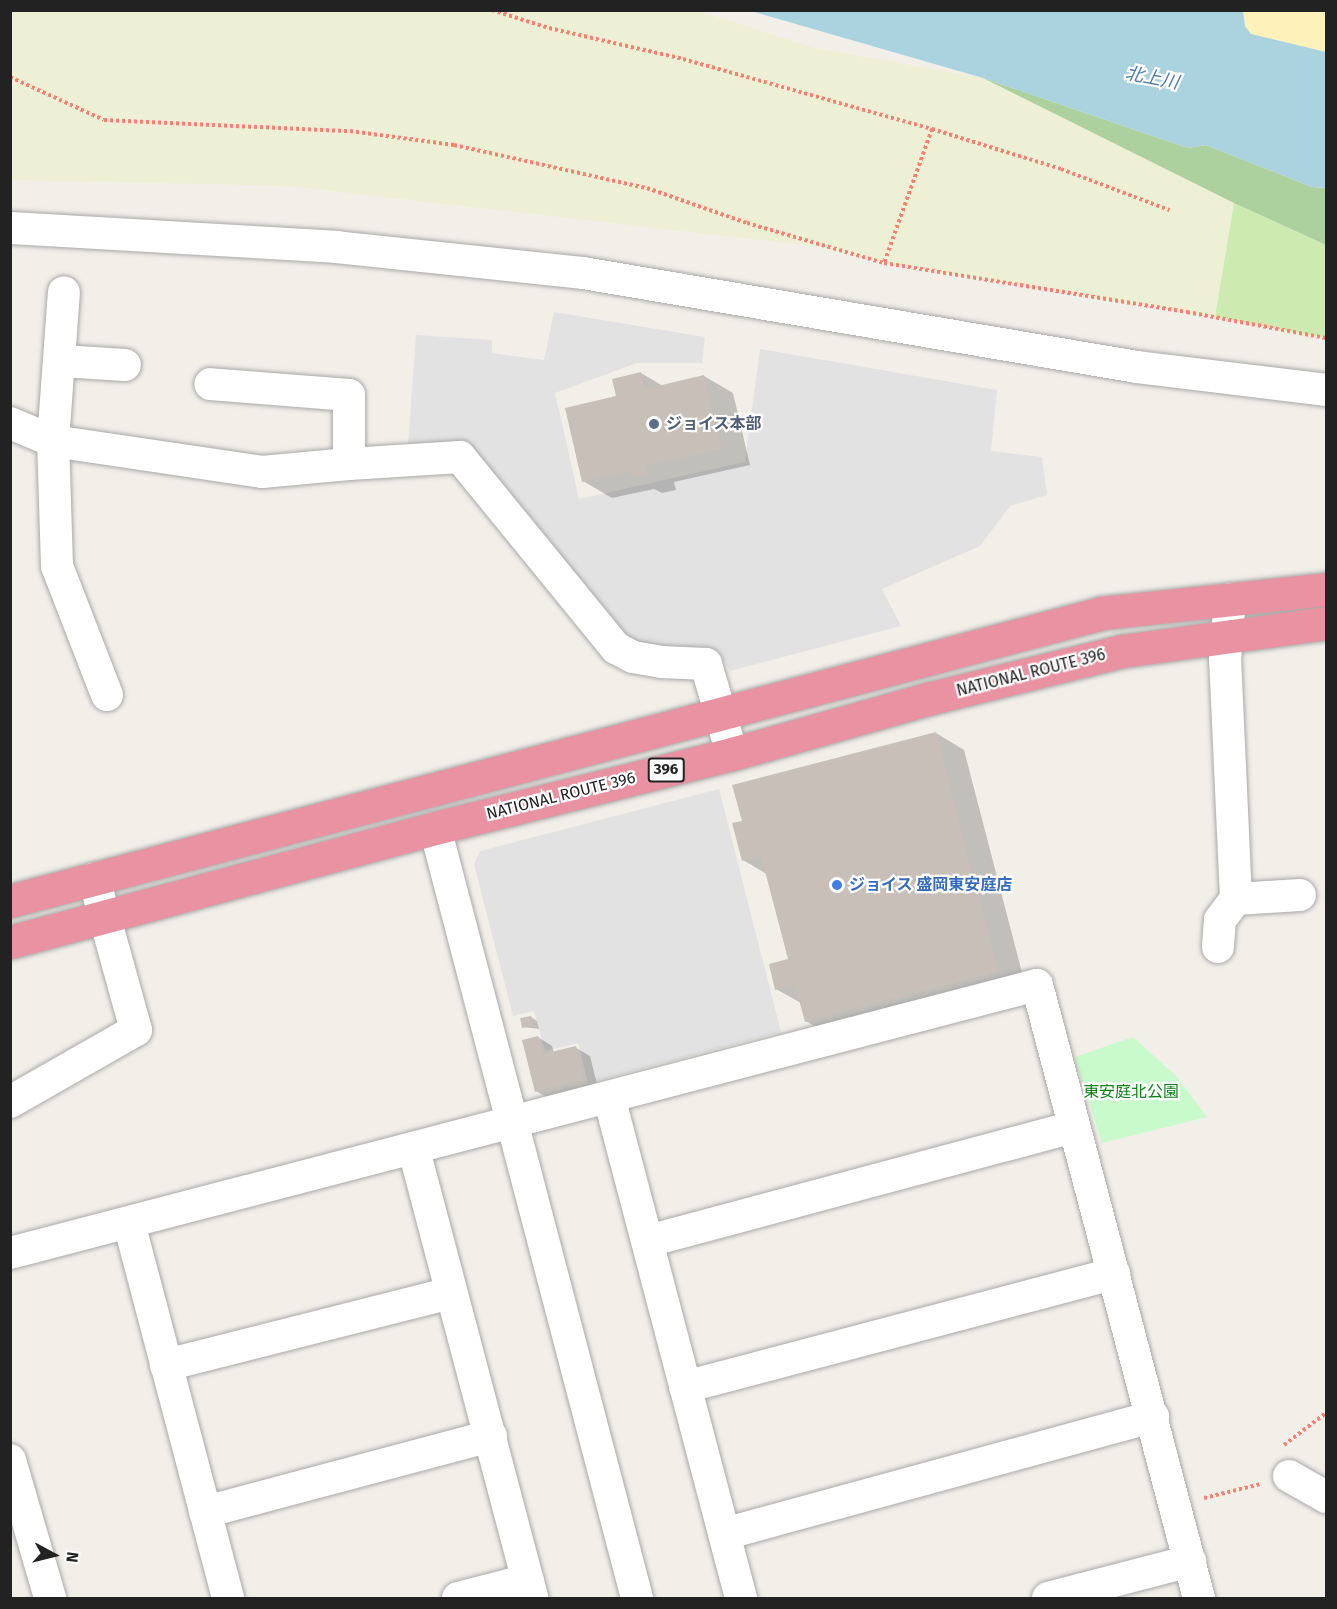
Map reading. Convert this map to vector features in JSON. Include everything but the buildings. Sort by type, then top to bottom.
[{"type":"highway","name":"396","points":[[10,901],[1102,613],[1326,589]]},
{"type":"highway","name":"NATIONAL ROUTE 396","points":[[10,942],[435,828],[732,754],[931,698],[1122,651],[1326,622]]},
{"type":"street","points":[[10,228],[336,247],[583,273],[1137,367],[1326,390]]},
{"type":"street","points":[[64,292],[62,361],[53,441],[57,566],[107,696]]},
{"type":"street","points":[[62,361],[125,365]]},
{"type":"street","points":[[210,384],[349,395],[349,464]]},
{"type":"street","points":[[10,423],[53,441],[262,472],[460,457],[616,648],[633,657],[662,662],[706,664],[732,754]]},
{"type":"street","points":[[1218,947],[1220,920],[1236,899],[1226,636],[1230,599]]},
{"type":"street","points":[[435,828],[637,1599]]},
{"type":"street","points":[[10,1102],[136,1030],[93,879]]},
{"type":"street","points":[[1236,899],[1300,895]]},
{"type":"street","points":[[10,1253],[414,1150],[609,1096],[1037,985],[1199,1599]]},
{"type":"street","points":[[609,1096],[741,1599]]},
{"type":"street","points":[[648,1241],[1074,1127]]},
{"type":"street","points":[[414,1150],[530,1589],[458,1599]]},
{"type":"street","points":[[129,1223],[228,1599]]},
{"type":"street","points":[[685,1387],[1114,1274]]},
{"type":"street","points":[[166,1365],[451,1293]]},
{"type":"street","points":[[724,1534],[1153,1418]]},
{"type":"street","points":[[205,1512],[490,1436]]},
{"type":"street","points":[[10,1460],[50,1599]]},
{"type":"street","points":[[1288,1476],[1326,1497]]},
{"type":"street","points":[[1048,1599],[1190,1561]]},
{"type":"path","points":[[492,10],[549,28],[683,59],[932,129],[1061,169],[1169,210]]},
{"type":"path","points":[[10,77],[104,120],[224,128],[350,131],[454,145],[647,188],[747,223],[884,263],[1187,312],[1326,338]]},
{"type":"path","points":[[884,263],[932,129]]},
{"type":"green space","points":[[695,10],[815,48],[983,78],[1234,203],[1215,317],[884,263],[830,248],[288,186],[11,180],[11,11]]},
{"type":"green space","points":[[983,78],[1188,148],[1206,145],[1312,187],[1326,188],[1326,245],[1234,203]]},
{"type":"green space","points":[[1234,203],[1326,245],[1326,338],[1215,317]]},
{"type":"green space","name":"東安庭北公園","points":[[1133,1037],[1177,1077],[1207,1117],[1102,1143],[1075,1057]]},
{"type":"sand","points":[[1243,11],[1326,11],[1326,52],[1251,34],[1245,26]]},
{"type":"shaded area","points":[[554,312],[705,337],[702,363],[637,363],[555,393],[579,499],[745,462],[760,349],[997,390],[991,451],[1042,457],[1047,495],[1010,506],[980,546],[882,589],[901,626],[730,671],[718,651],[658,649],[621,638],[465,443],[408,446],[416,335],[492,340],[492,353],[544,360]]},
{"type":"shaded area","points":[[719,789],[781,1032],[588,1083],[578,1043],[545,1051],[534,1011],[513,1016],[474,864],[480,851]]},
{"type":"water","name":"北上川","points":[[751,11],[1243,11],[1245,26],[1251,34],[1326,52],[1326,188],[1312,187],[1206,145],[1188,148],[983,78]]},
{"type":"place","name":"ジョイス本部","points":[[654,424]]},
{"type":"place","name":"ジョイス 盛岡東安庭店","points":[[837,885]]}]
